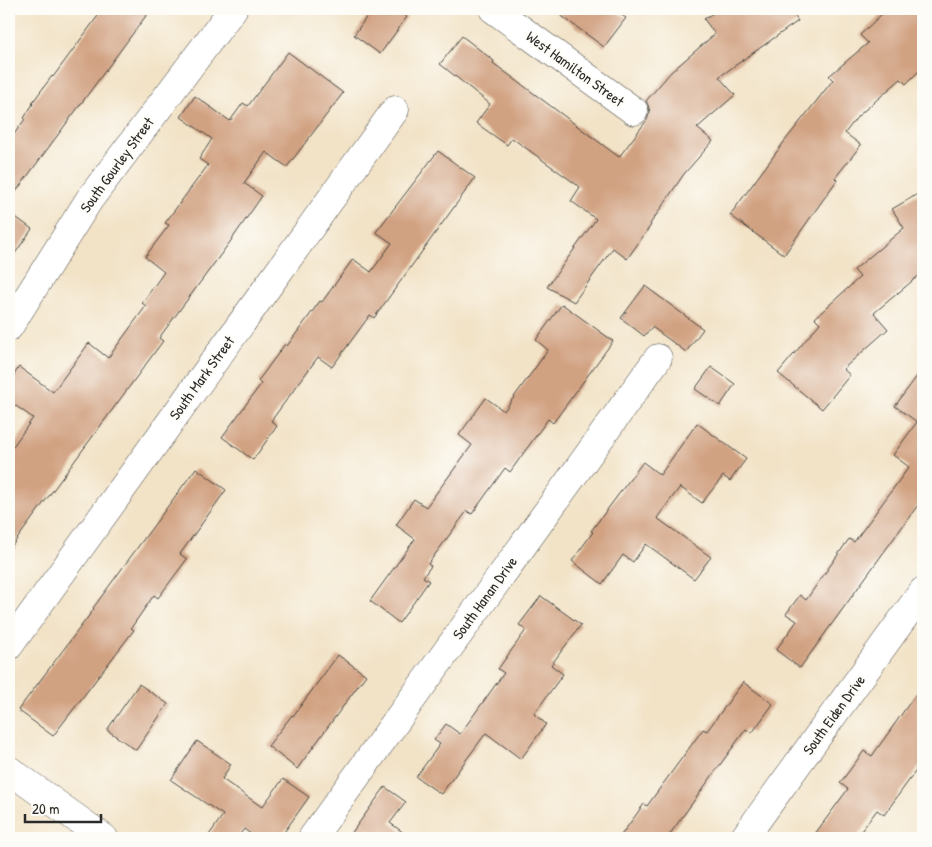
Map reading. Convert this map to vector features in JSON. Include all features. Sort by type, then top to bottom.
[{"type":"street","name":"South Gourley Street","points":[[9,327],[89,200],[233,9]]},
{"type":"street","name":"West Hamilton Street","points":[[511,14],[634,111]]},
{"type":"street","name":"South Mark Street","points":[[9,646],[395,110]]},
{"type":"street","name":"South Hanan Drive","points":[[312,838],[658,358]]},
{"type":"street","name":"South Eiden Drive","points":[[744,838],[923,591]]},
{"type":"street","points":[[9,770],[104,838]]},
{"type":"building","points":[[103,9],[151,9],[9,201],[9,141],[25,119],[32,103]]},
{"type":"building","points":[[372,9],[396,9],[407,17],[380,54],[354,35]]},
{"type":"building","points":[[552,9],[613,9],[626,18],[604,47]]},
{"type":"building","points":[[719,9],[790,9],[798,21],[719,77],[735,95],[697,128],[713,141],[684,174],[627,259],[613,248],[574,302],[547,287],[596,219],[571,201],[580,187],[512,138],[507,145],[476,123],[490,104],[440,64],[462,36],[494,61],[493,63],[619,157],[647,120],[650,112],[646,101],[671,72],[715,34],[704,19]]},
{"type":"building","points":[[887,9],[923,9],[923,67],[906,84],[901,79],[858,116],[845,133],[861,145],[835,178],[837,180],[784,255],[730,215],[833,80],[829,76],[868,43],[860,35]]},
{"type":"building","points":[[288,52],[343,93],[287,167],[266,152],[244,183],[262,196],[159,338],[163,341],[9,550],[9,452],[33,418],[9,401],[9,382],[19,367],[53,392],[89,343],[108,358],[146,306],[142,303],[164,272],[145,257],[169,225],[165,223],[208,165],[199,159],[212,139],[181,117],[195,96],[230,121],[243,103],[248,106]]},
{"type":"building","points":[[438,151],[475,178],[374,318],[370,315],[332,367],[318,357],[271,421],[277,426],[253,460],[222,437],[261,384],[258,381],[285,344],[287,346],[353,259],[371,272],[392,243],[376,232]]},
{"type":"building","points":[[923,191],[923,272],[874,313],[888,329],[843,369],[850,375],[822,409],[778,373],[820,323],[815,318],[860,277],[854,270],[904,228],[892,209]]},
{"type":"building","points":[[9,212],[32,229],[9,262]]},
{"type":"building","points":[[645,286],[703,329],[686,352],[652,327],[644,336],[621,318]]},
{"type":"building","points":[[562,304],[613,341],[553,423],[548,419],[510,472],[505,468],[472,514],[467,511],[428,564],[431,566],[423,577],[429,581],[399,623],[370,601],[415,539],[396,525],[414,499],[426,507],[472,445],[459,435],[486,398],[504,411],[548,350],[536,340]]},
{"type":"building","points":[[711,367],[735,384],[720,406],[695,389]]},
{"type":"building","points":[[923,368],[923,498],[800,668],[776,650],[797,621],[786,614],[800,595],[806,600],[849,539],[854,542],[909,467],[893,455],[917,422],[895,406]]},
{"type":"building","points":[[697,423],[746,459],[730,481],[723,476],[702,503],[680,487],[657,518],[711,557],[694,579],[646,544],[633,562],[623,555],[602,584],[572,561],[593,532],[591,531],[643,462],[660,475]]},
{"type":"building","points":[[196,468],[226,490],[180,554],[187,559],[158,598],[154,595],[131,628],[134,630],[53,736],[18,710]]},
{"type":"building","points":[[541,596],[581,625],[551,665],[563,674],[534,714],[546,724],[521,759],[486,733],[441,794],[416,777],[440,744],[434,740],[446,724],[460,734],[504,673],[498,669],[526,630],[519,625]]},
{"type":"building","points":[[338,655],[366,675],[297,769],[268,746],[293,716]]},
{"type":"building","points":[[743,682],[773,704],[752,733],[746,729],[667,838],[619,838],[644,804],[647,806],[703,729],[707,731]]},
{"type":"building","points":[[139,684],[168,704],[136,750],[107,730]]},
{"type":"building","points":[[923,684],[923,761],[884,815],[877,810],[856,838],[812,838],[848,789],[840,783],[864,751],[872,756]]},
{"type":"building","points":[[197,741],[231,764],[222,779],[262,807],[283,779],[309,797],[280,838],[256,838],[244,829],[237,838],[207,838],[223,815],[171,780]]},
{"type":"building","points":[[385,787],[406,802],[390,823],[411,838],[348,838]]}]
